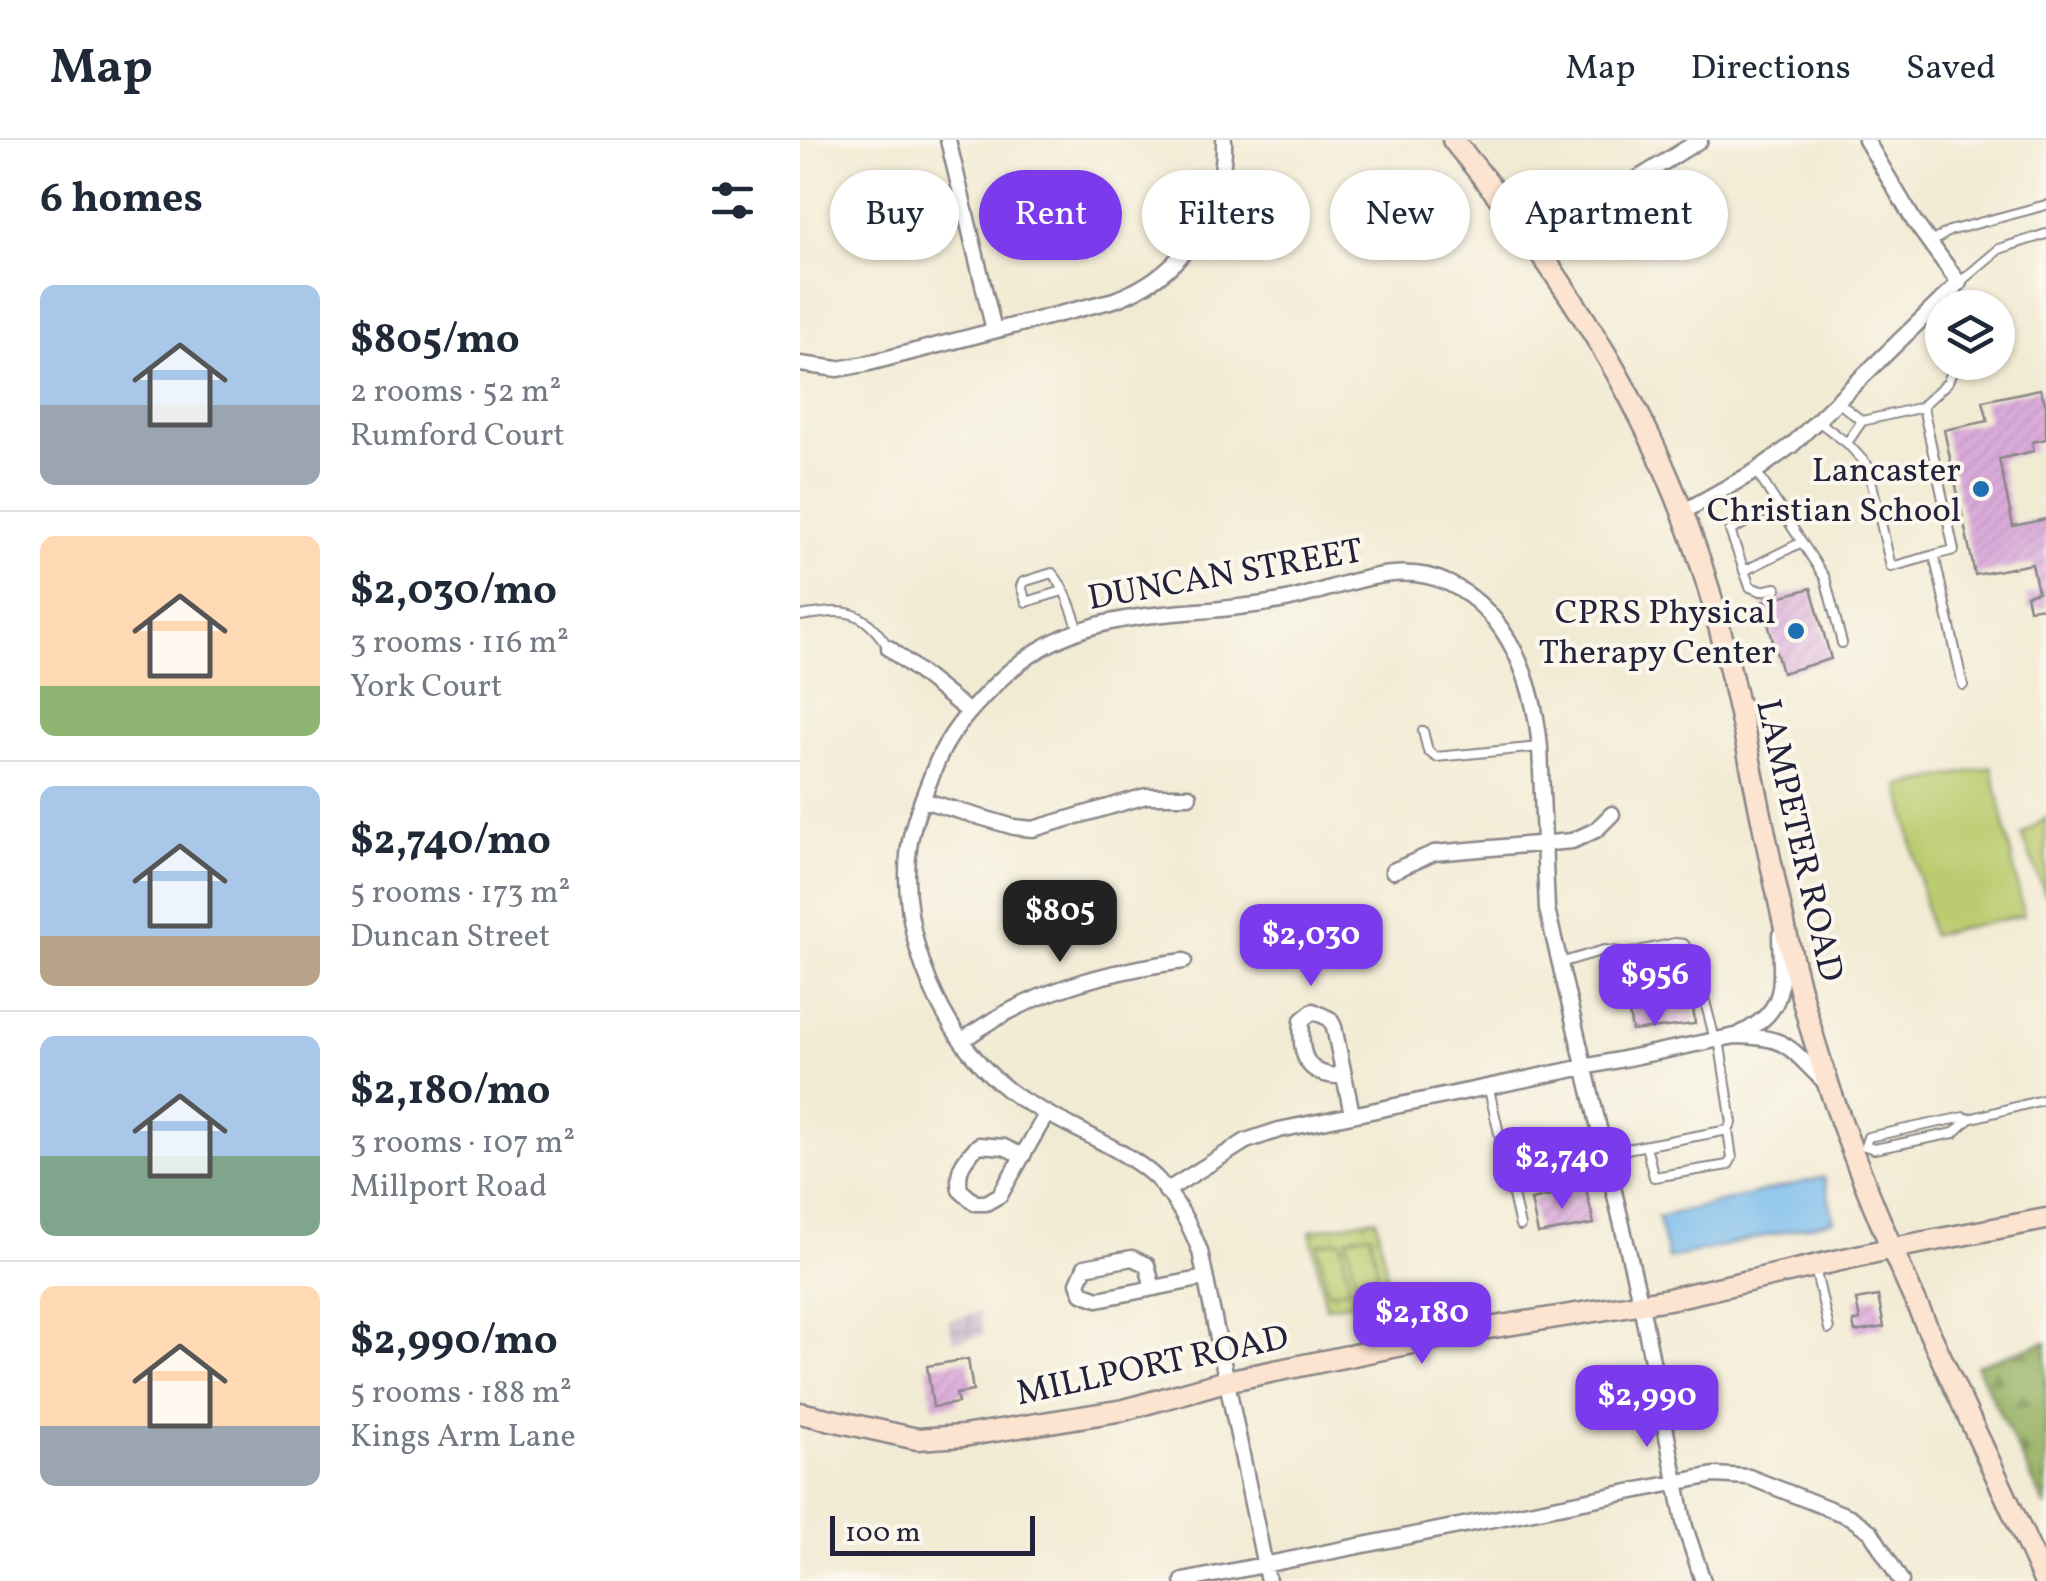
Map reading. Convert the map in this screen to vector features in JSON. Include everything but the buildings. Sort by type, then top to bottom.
[{"type":"main road","name":"LAMPETER ROAD","points":[[1453,140],[1490,187]]},
{"type":"main road","name":"LAMPETER ROAD","points":[[1546,260],[1574,298],[1624,384],[1681,513],[1708,588],[1735,693],[1780,914],[1830,1087],[1859,1149],[1894,1248],[2044,1581]]},
{"type":"main road","name":"MILLPORT ROAD","points":[[800,1413],[929,1440],[1124,1410],[1226,1382],[1476,1330],[1641,1305],[1894,1248],[2046,1219]]},
{"type":"street","points":[[948,140],[994,330]]},
{"type":"street","points":[[800,364],[838,369],[865,364],[1114,300],[1156,278],[1184,254],[1202,228],[1220,185],[1224,140]]},
{"type":"street","points":[[1652,170],[1700,140]]},
{"type":"street","points":[[1681,513],[1756,471],[1792,445],[1957,285],[1866,140]]},
{"type":"street","name":"DUNCAN STREET","points":[[1268,1581],[1206,1278],[1190,1226],[1156,1178],[1002,1085],[963,1040],[941,1010],[914,941],[908,894],[909,845],[940,756],[969,712],[1005,672],[1048,643],[1117,619],[1273,602],[1380,575],[1406,574],[1447,582],[1488,612],[1516,651],[1538,721],[1548,910],[1641,1305],[1685,1527],[1703,1581]]},
{"type":"street","points":[[889,648],[969,712]]},
{"type":"street","points":[[922,800],[1014,827],[1034,829],[1146,796],[1190,796]]},
{"type":"street","points":[[1392,871],[1434,853],[1584,838],[1612,814]]},
{"type":"street","points":[[1723,1039],[1758,1025],[1778,1002],[1782,987],[1780,914]]},
{"type":"street","points":[[963,1040],[1057,990],[1104,974],[1184,961]]},
{"type":"street","points":[[1344,1076],[1313,1072],[1307,1064],[1302,1020],[1313,1011],[1330,1019],[1344,1076],[1352,1114]]},
{"type":"street","points":[[1166,1191],[1246,1141],[1279,1130],[1723,1039],[1770,1037],[1787,1044],[1830,1087]]},
{"type":"street","points":[[1023,1156],[1004,1147],[978,1145],[963,1160],[960,1190],[974,1203],[986,1203],[1000,1195],[1023,1156],[1047,1114]]},
{"type":"street","points":[[1153,1288],[1147,1264],[1132,1258],[1086,1267],[1078,1283],[1082,1293],[1098,1299],[1206,1278]]},
{"type":"street","points":[[1183,1581],[1714,1475],[1749,1477],[1850,1517],[1871,1532],[1901,1581]]},
{"type":"lane","points":[[1930,243],[1949,231],[2046,205]]},
{"type":"lane","points":[[1958,290],[1957,285],[1999,250],[2046,234]]},
{"type":"lane","points":[[1847,443],[1862,421],[1922,407],[1948,380]]},
{"type":"lane","points":[[1838,402],[1862,421]]},
{"type":"lane","points":[[1818,421],[1847,443],[1868,466],[1891,568],[1954,550],[1922,407]]},
{"type":"lane","points":[[1756,471],[1825,578],[1842,643]]},
{"type":"lane","points":[[1776,588],[1752,590],[1730,532],[1778,505]]},
{"type":"lane","points":[[1744,571],[1802,542]]},
{"type":"lane","points":[[1934,555],[1964,685]]},
{"type":"lane","points":[[1063,591],[1026,602],[1021,586],[1052,573],[1063,591],[1079,630]]},
{"type":"lane","points":[[800,616],[842,612],[870,621],[889,648]]},
{"type":"lane","points":[[1424,731],[1428,751],[1436,757],[1540,747]]},
{"type":"lane","points":[[1560,963],[1604,950],[1629,953],[1684,944],[1723,1039],[1732,1158],[1728,1166],[1654,1177],[1646,1146]]},
{"type":"lane","points":[[1488,1085],[1520,1226]]},
{"type":"lane","points":[[1859,1149],[1954,1133],[1969,1119],[2046,1099]]},
{"type":"lane","points":[[1859,1149],[1868,1137],[1969,1119]]},
{"type":"lane","points":[[1508,1178],[1605,1153],[1728,1130]]},
{"type":"lane","points":[[1815,1268],[1829,1329]]},
{"type":"shaded area","points":[[979,1312],[984,1335],[953,1341],[949,1320]]},
{"type":"green space","points":[[1992,767],[2024,915],[1931,935],[1900,786]]},
{"type":"green space","points":[[2046,818],[2046,896],[2022,835]]},
{"type":"green space","points":[[1376,1218],[1391,1295],[1326,1307],[1310,1231]]},
{"type":"green space","points":[[1370,1233],[1379,1281],[1357,1285],[1347,1238]]},
{"type":"green space","points":[[1341,1240],[1350,1288],[1328,1292],[1318,1244]]},
{"type":"green space","points":[[2046,1342],[2046,1508],[1976,1365]]},
{"type":"water","points":[[1824,1177],[1834,1220],[1668,1259],[1658,1217]]},
{"type":"place","name":"Lancaster Christian School","points":[[1981,489]]},
{"type":"place","name":"CPRS Physical Therapy Center","points":[[1796,631]]}]
